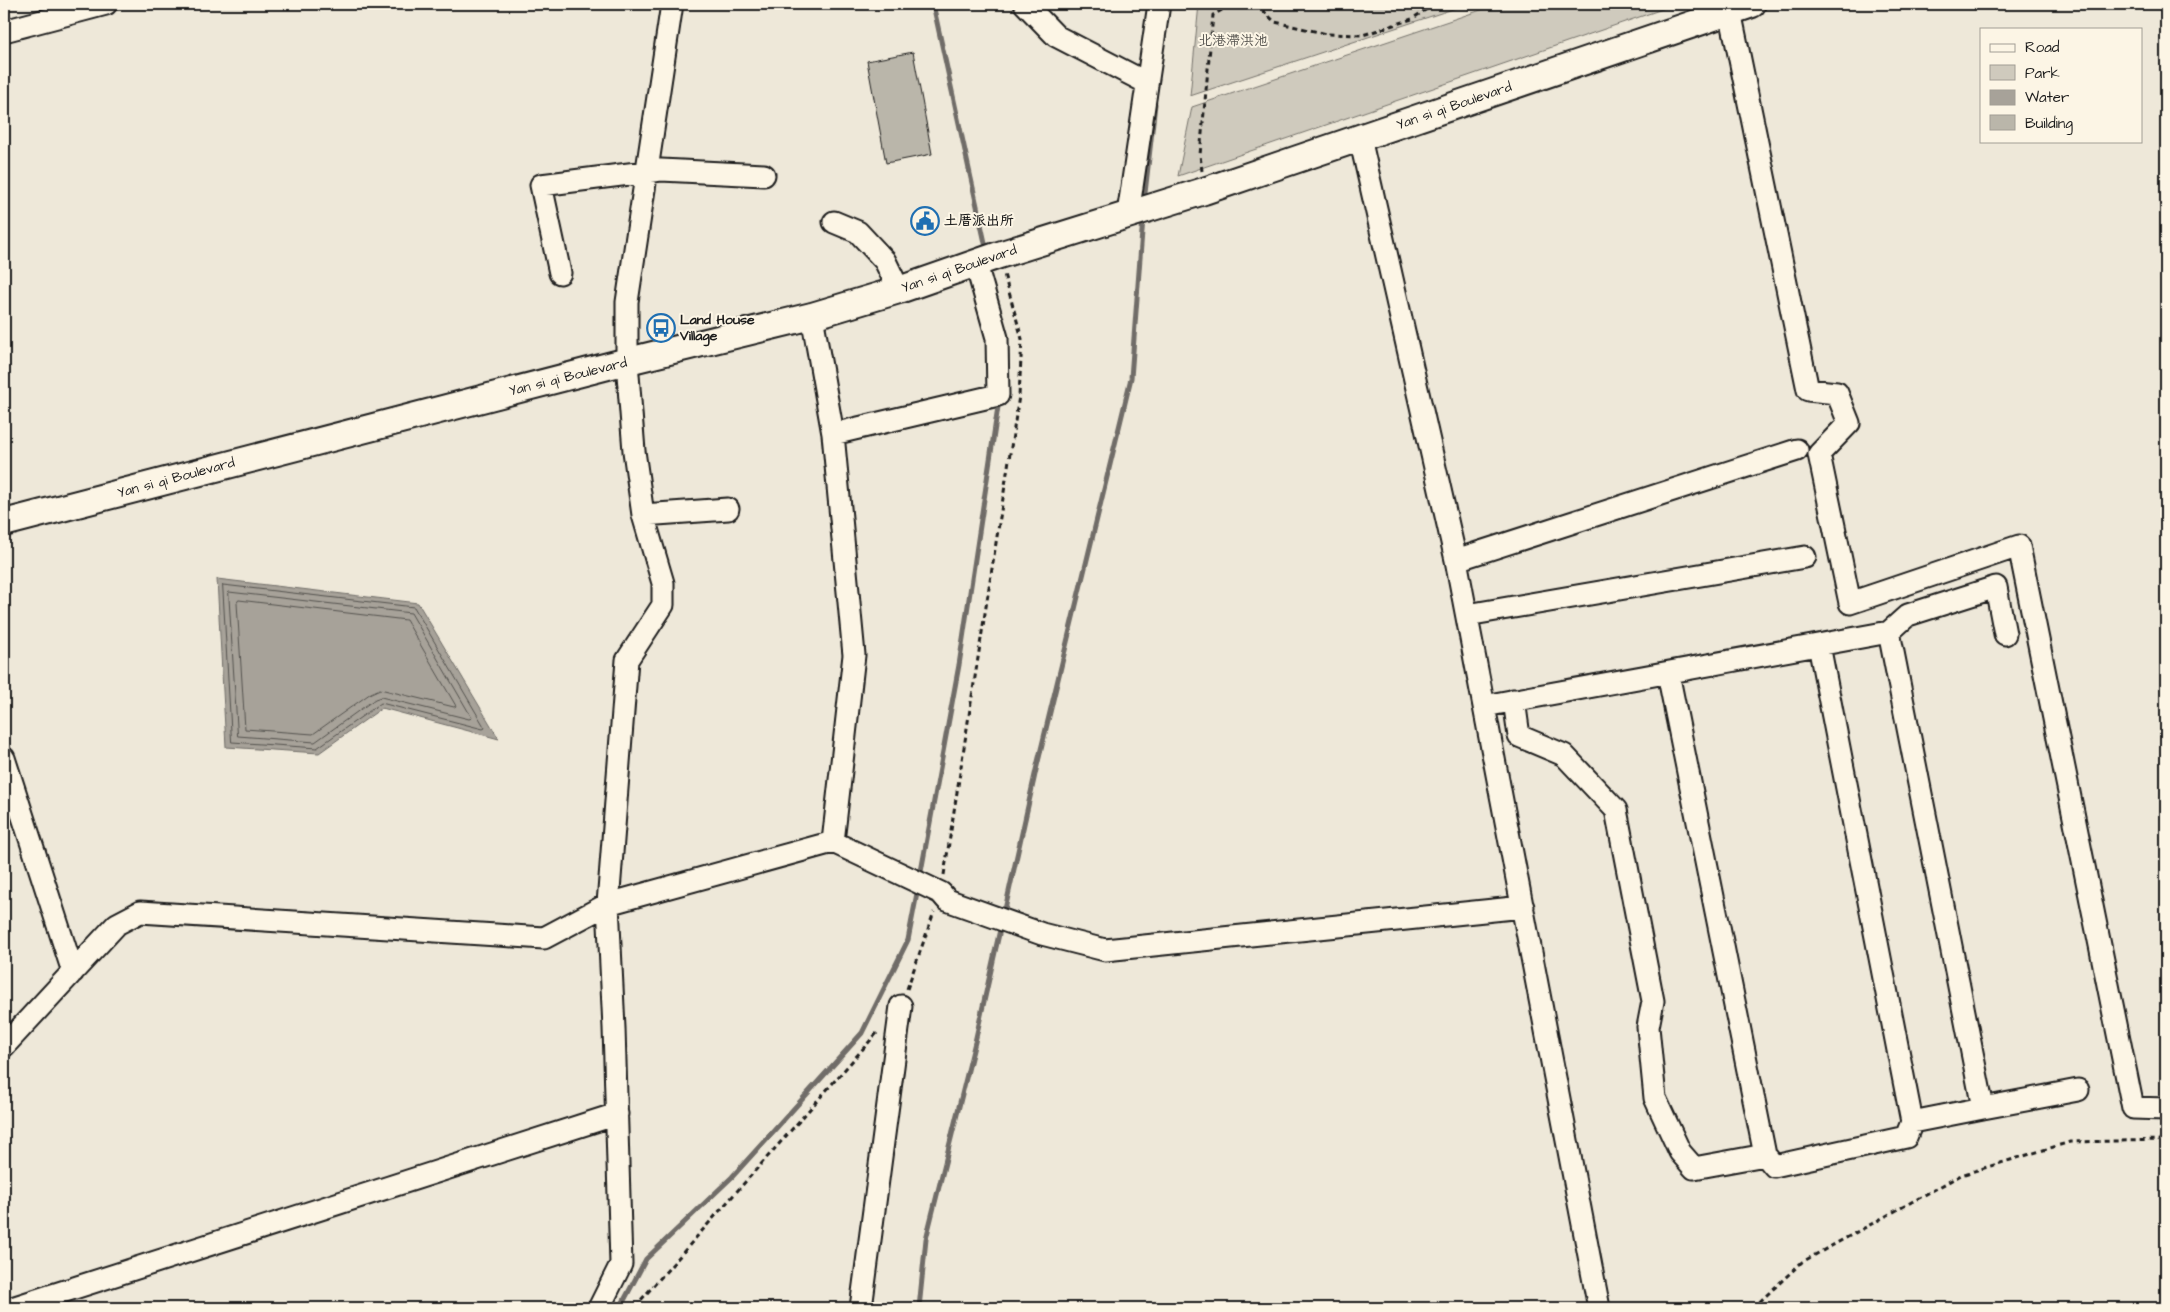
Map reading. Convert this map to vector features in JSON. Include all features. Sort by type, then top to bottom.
[{"type":"main road","name":"Yan si qi Boulevard","points":[[4,523],[812,316],[899,290],[987,259],[1204,191],[1741,7]]},
{"type":"street","points":[[4,31],[106,4]]},
{"type":"street","points":[[599,1308],[620,1264],[617,1114],[608,904],[627,660],[663,605],[663,583],[643,515],[634,451],[627,362],[627,302],[672,4]]},
{"type":"street","points":[[1025,4],[1056,36],[1147,83]]},
{"type":"street","points":[[1128,214],[1159,4]]},
{"type":"street","points":[[1741,7],[1808,390],[1837,392],[1849,422],[1819,454],[1850,602],[2019,546],[2133,1108],[2166,1109]]},
{"type":"street","points":[[1360,138],[1456,560],[1599,1308]]},
{"type":"street","points":[[560,273],[541,185],[661,170],[764,175]]},
{"type":"street","points":[[834,222],[858,232],[885,261],[899,290]]},
{"type":"street","points":[[834,434],[998,395],[997,338],[987,259]]},
{"type":"street","points":[[812,316],[834,434],[854,655],[833,842]]},
{"type":"street","points":[[1456,560],[1797,450]]},
{"type":"street","points":[[643,515],[728,509]]},
{"type":"street","points":[[1467,615],[1805,557]]},
{"type":"street","points":[[1484,706],[1668,674],[1889,632],[1908,615],[1996,587],[2005,634]]},
{"type":"street","points":[[1889,632],[1983,1108]]},
{"type":"street","points":[[1668,674],[1765,1155],[1774,1166],[1906,1137],[1912,1122],[1819,645]]},
{"type":"street","points":[[1514,700],[1519,736],[1564,755],[1616,810],[1653,1001],[1648,1027],[1655,1098],[1680,1152],[1694,1168],[1765,1155]]},
{"type":"street","points":[[4,758],[73,972]]},
{"type":"street","points":[[5,1042],[117,924],[140,912],[544,938],[608,904],[833,842],[941,893],[947,900],[1042,934],[1105,950],[1523,907]]},
{"type":"street","points":[[861,1308],[901,1006]]},
{"type":"street","points":[[1912,1122],[2078,1090]]},
{"type":"street","points":[[12,1308],[617,1114]]},
{"type":"path","points":[[1204,191],[1200,155],[1213,15],[1233,4]]},
{"type":"path","points":[[1256,4],[1275,22],[1327,34],[1363,35],[1412,19],[1434,4]]},
{"type":"path","points":[[638,1308],[640,1301],[901,1006],[941,893],[1019,396],[1022,339],[987,259]]},
{"type":"path","points":[[1752,1308],[1802,1262],[1961,1175],[2070,1142],[2166,1140]]},
{"type":"green space","name":"北港滯洪池","points":[[1199,4],[1468,4],[1190,96]]},
{"type":"green space","points":[[1499,4],[1677,4],[1178,176],[1192,107]]},
{"type":"water","points":[[217,579],[418,603],[499,739],[382,708],[319,753],[226,747]]},
{"type":"building","points":[[913,52],[932,154],[886,163],[867,61]]},
{"type":"waterway","points":[[933,4],[987,252]]},
{"type":"waterway","points":[[1144,202],[1155,104]]},
{"type":"waterway","points":[[1004,914],[1036,770],[1131,378],[1143,218]]},
{"type":"waterway","points":[[920,877],[959,665],[999,400]]},
{"type":"waterway","points":[[620,1308],[646,1259],[732,1177],[862,1033],[908,940],[918,888]]},
{"type":"waterway","points":[[919,1308],[926,1239],[975,1042],[1001,925]]},
{"type":"place","name":"土厝派出所","points":[[925,221]]},
{"type":"place","name":"Land House Village","points":[[661,328]]}]
